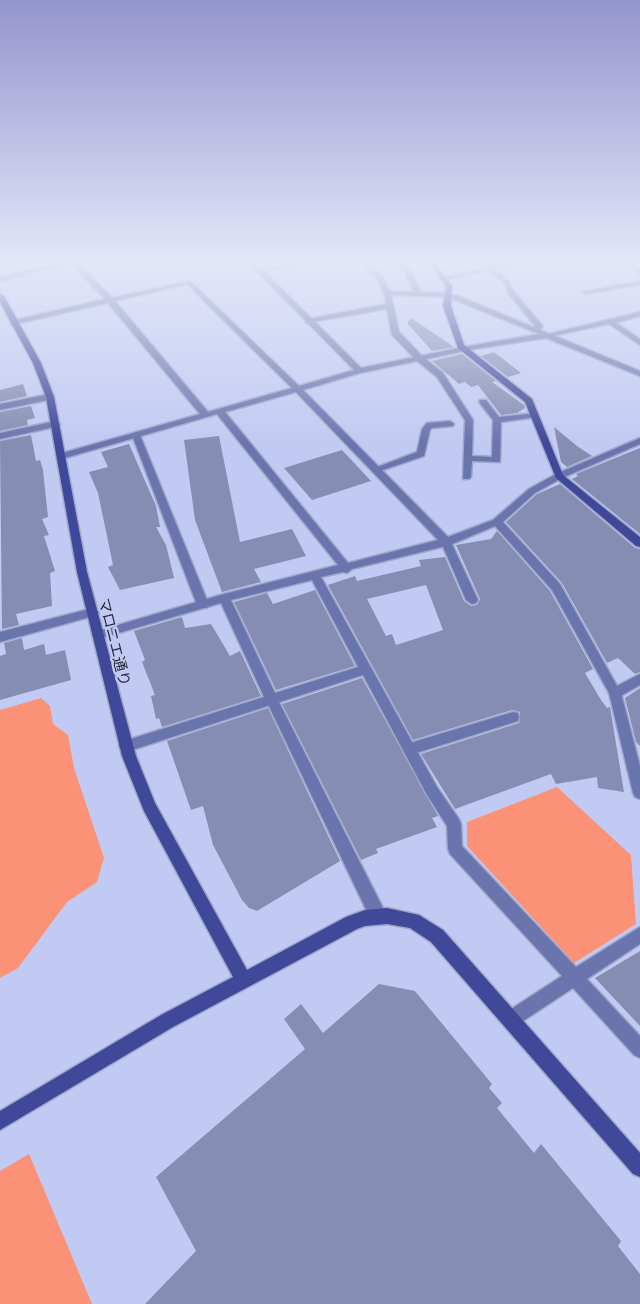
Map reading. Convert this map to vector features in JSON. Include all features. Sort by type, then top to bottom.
[{"type":"street","name":"マロニエ通り","points":[[14,322],[41,371],[50,397],[82,572],[126,746],[149,806],[244,980]]},
{"type":"street","points":[[128,322],[206,415]]},
{"type":"street","points":[[229,322],[377,469],[446,542],[472,600]]},
{"type":"street","points":[[310,322],[358,371]]},
{"type":"street","points":[[393,322],[395,333],[419,358],[440,375],[469,420],[466,477]]},
{"type":"street","points":[[451,322],[463,349],[529,401],[559,476],[640,543]]},
{"type":"street","points":[[516,322],[640,374]]},
{"type":"street","points":[[535,322],[539,326],[536,330]]},
{"type":"street","points":[[62,456],[358,371],[463,349],[610,322],[640,342]]},
{"type":"street","points":[[0,407],[50,397]]},
{"type":"street","points":[[467,458],[497,460],[497,420],[483,402]]},
{"type":"street","points":[[219,411],[347,569]]},
{"type":"street","points":[[497,420],[534,415]]},
{"type":"street","points":[[0,436],[56,424]]},
{"type":"street","points":[[377,469],[421,454],[426,429],[430,425],[450,424]]},
{"type":"street","points":[[136,435],[203,605]]},
{"type":"street","points":[[98,634],[224,598],[347,569],[446,542],[497,522],[532,491],[559,476],[640,441]]},
{"type":"street","points":[[497,522],[556,587],[615,693],[640,793]]},
{"type":"street","points":[[315,576],[432,791],[454,824],[455,849],[640,1049]]},
{"type":"street","points":[[224,598],[378,916]]},
{"type":"street","points":[[0,637],[93,612]]},
{"type":"street","points":[[126,746],[367,669]]},
{"type":"street","points":[[615,693],[640,679]]},
{"type":"street","points":[[410,749],[513,717]]},
{"type":"street","points":[[0,1121],[167,1021],[351,923],[378,916],[405,917],[422,925],[437,936],[640,1167]]},
{"type":"street","points":[[511,1019],[640,935]]},
{"type":"shaded area","points":[[41,698],[50,706],[53,724],[68,735],[74,768],[104,858],[97,882],[67,902],[18,968],[0,978],[0,710]]},
{"type":"shaded area","points":[[557,787],[631,855],[636,924],[574,963],[467,846],[467,822]]},
{"type":"shaded area","points":[[29,1154],[92,1304],[0,1304],[0,1171]]},
{"type":"building","points":[[417,322],[454,347],[432,351],[407,323]]},
{"type":"building","points":[[494,352],[521,373],[508,377],[481,356]]},
{"type":"building","points":[[462,354],[525,408],[517,413],[501,415],[478,385],[471,387],[465,382],[459,384],[432,361]]},
{"type":"building","points":[[23,384],[27,396],[0,402],[0,390]]},
{"type":"building","points":[[31,406],[35,418],[27,420],[28,425],[0,431],[0,412]]},
{"type":"building","points":[[554,427],[592,456],[567,467],[561,462]]},
{"type":"building","points":[[31,435],[36,461],[40,460],[43,470],[48,517],[42,519],[49,535],[44,536],[55,571],[50,573],[52,606],[16,614],[19,625],[2,629],[0,441]]},
{"type":"building","points":[[219,436],[240,542],[292,529],[306,556],[254,569],[261,582],[222,592],[195,520],[184,440]]},
{"type":"building","points":[[129,444],[156,506],[160,527],[156,527],[166,545],[174,578],[120,590],[108,567],[113,565],[98,493],[89,472],[108,467],[101,452]]},
{"type":"building","points":[[640,448],[640,534],[572,479],[578,476],[576,474]]},
{"type":"building","points":[[342,450],[371,481],[312,500],[284,468]]},
{"type":"building","points":[[560,484],[635,548],[640,549],[640,672],[635,674],[618,658],[607,663],[562,583],[506,522],[537,494]]},
{"type":"building","points":[[497,531],[550,591],[593,669],[585,673],[601,700],[607,708],[610,707],[624,792],[598,788],[597,777],[556,784],[551,774],[455,809],[421,754],[519,723],[520,712],[512,710],[413,740],[328,585],[355,576],[357,581],[421,566],[419,560],[445,557],[464,601],[471,606],[477,605],[480,599],[456,545],[491,539]],"holes":[[[426,585],[443,630],[396,645],[392,634],[386,636],[367,599]]]},
{"type":"building","points":[[315,590],[355,666],[276,690],[234,602],[267,593],[273,604]]},
{"type":"building","points":[[182,617],[185,628],[211,624],[230,656],[240,651],[261,696],[162,727],[159,718],[156,719],[151,696],[155,695],[142,662],[145,660],[134,631]]},
{"type":"building","points":[[22,638],[24,650],[44,644],[46,655],[65,650],[71,680],[0,700],[0,656],[6,654],[4,643]]},
{"type":"building","points":[[362,678],[438,816],[432,818],[437,827],[376,849],[378,853],[361,860],[282,704]]},
{"type":"building","points":[[640,688],[640,746],[636,742],[625,698]]},
{"type":"building","points":[[268,708],[340,861],[257,911],[249,908],[242,900],[213,845],[203,806],[191,810],[167,741]]},
{"type":"building","points":[[640,951],[640,1026],[595,978]]},
{"type":"building","points":[[379,984],[415,991],[492,1084],[489,1088],[502,1103],[497,1108],[534,1153],[541,1144],[621,1241],[618,1246],[640,1274],[640,1304],[145,1304],[196,1251],[156,1177],[305,1049],[284,1019],[301,1004],[323,1033]]}]
